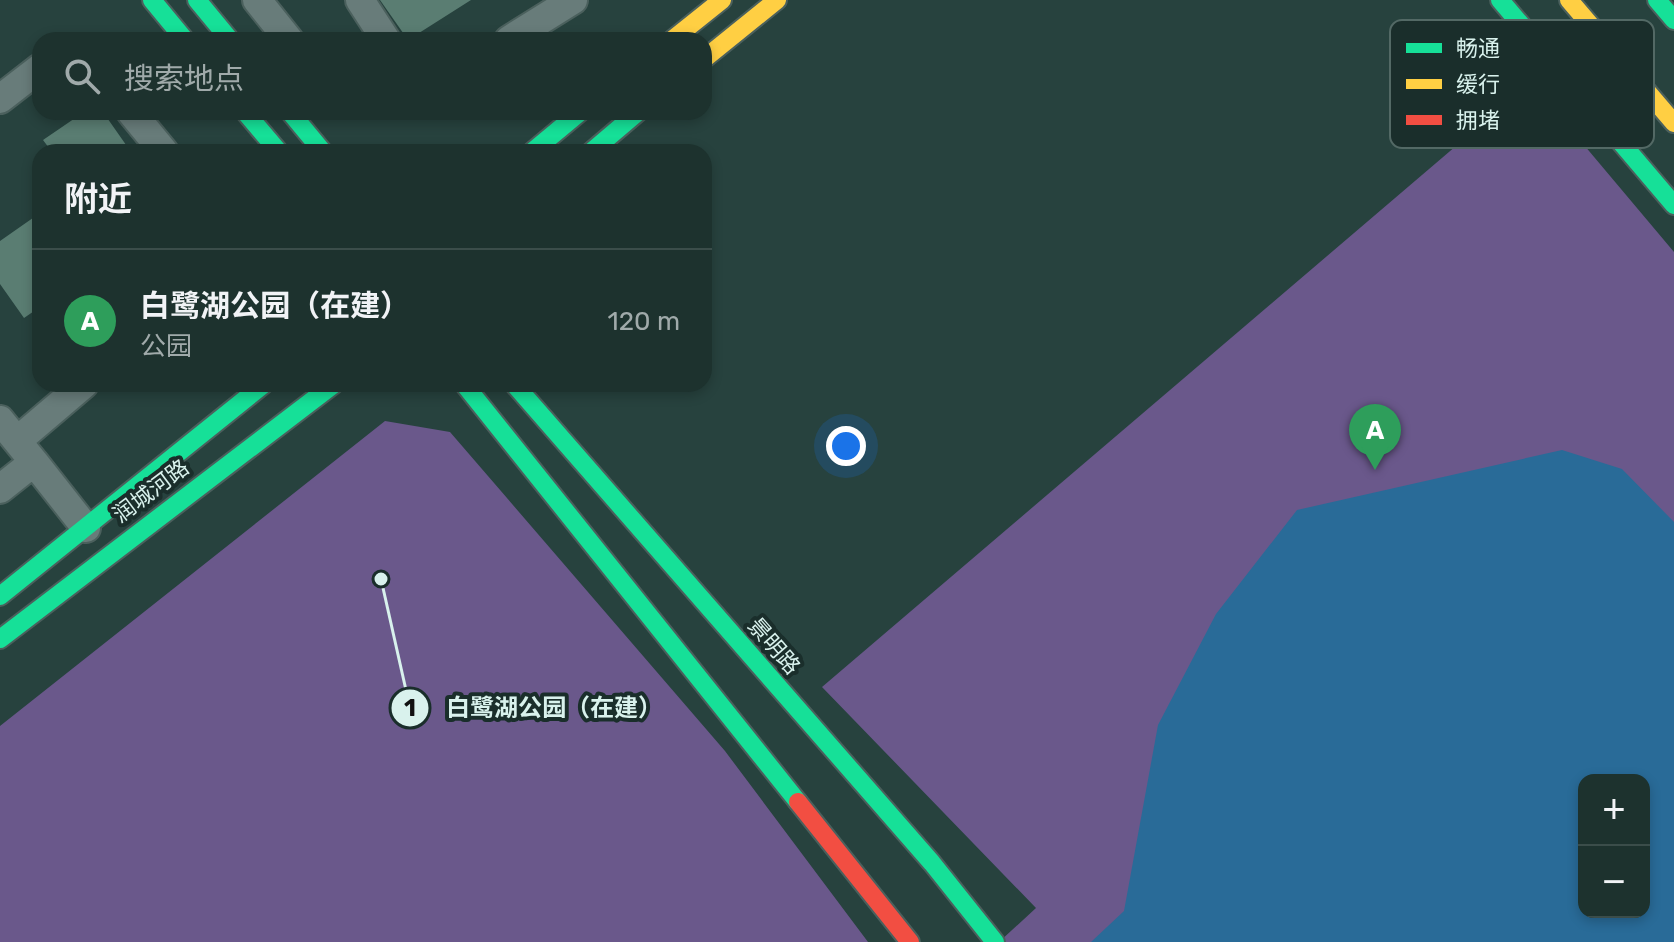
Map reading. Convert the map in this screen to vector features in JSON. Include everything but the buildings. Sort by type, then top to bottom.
[{"type":"street","points":[[152,0],[178,32]]},
{"type":"street","points":[[197,0],[223,32]]},
{"type":"street","points":[[257,0],[283,32]]},
{"type":"street","points":[[360,0],[381,32]]},
{"type":"street","points":[[522,32],[573,0]]},
{"type":"street","points":[[682,32],[722,0]]},
{"type":"street","points":[[712,53],[777,0]]},
{"type":"street","points":[[1500,0],[1517,20]]},
{"type":"street","points":[[1569,0],[1586,20]]},
{"type":"street","points":[[1657,0],[1674,20]]},
{"type":"street","points":[[0,99],[32,74]]},
{"type":"street","points":[[1654,100],[1674,123]]},
{"type":"street","points":[[138,120],[157,144]]},
{"type":"street","points":[[252,120],[272,144]]},
{"type":"street","points":[[297,120],[316,144]]},
{"type":"street","points":[[542,144],[570,120]]},
{"type":"street","points":[[600,144],[629,120]]},
{"type":"street","points":[[1626,148],[1674,205]]},
{"type":"street","points":[[0,489],[17,441],[75,392]]},
{"type":"street","name":"润城河路","points":[[0,596],[254,392]]},
{"type":"street","name":"润城河路","points":[[0,639],[324,392]]},
{"type":"street","points":[[470,392],[910,942]]},
{"type":"street","name":"景明路","points":[[521,392],[932,863],[995,942]]},
{"type":"street","points":[[17,441],[86,528]]},
{"type":"shaded area","points":[[1454,148],[1587,148],[1674,252],[1674,942],[999,942],[1036,908],[822,687]]},
{"type":"shaded area","points":[[385,421],[450,432],[725,751],[868,942],[0,942],[0,726]]},
{"type":"water","points":[[1562,450],[1622,469],[1674,522],[1674,942],[1091,942],[1124,911],[1158,725],[1216,614],[1297,510]]},
{"type":"traffic: fast","points":[[152,0],[178,32]]},
{"type":"traffic: fast","points":[[197,0],[223,32]]},
{"type":"traffic: fast","points":[[1500,0],[1517,20]]},
{"type":"traffic: fast","points":[[1657,0],[1674,20]]},
{"type":"traffic: fast","points":[[252,120],[272,144]]},
{"type":"traffic: fast","points":[[297,120],[316,144]]},
{"type":"traffic: fast","points":[[542,144],[570,120]]},
{"type":"traffic: fast","points":[[600,144],[629,120]]},
{"type":"traffic: fast","points":[[1626,148],[1674,205]]},
{"type":"traffic: fast","points":[[0,596],[254,392]]},
{"type":"traffic: fast","points":[[0,639],[324,392]]},
{"type":"traffic: fast","points":[[470,392],[798,802]]},
{"type":"traffic: fast","points":[[521,392],[932,863],[995,942]]},
{"type":"traffic: slow","points":[[682,32],[722,0]]},
{"type":"traffic: slow","points":[[712,53],[777,0]]},
{"type":"traffic: slow","points":[[1569,0],[1586,20]]},
{"type":"traffic: slow","points":[[1654,100],[1674,123]]},
{"type":"traffic: jam","points":[[798,802],[910,942]]},
{"type":"place","name":"白鹭湖公园（在建）","points":[[1375,470]]},
{"type":"place","name":"白鹭湖公园（在建）","points":[[381,579]]}]
